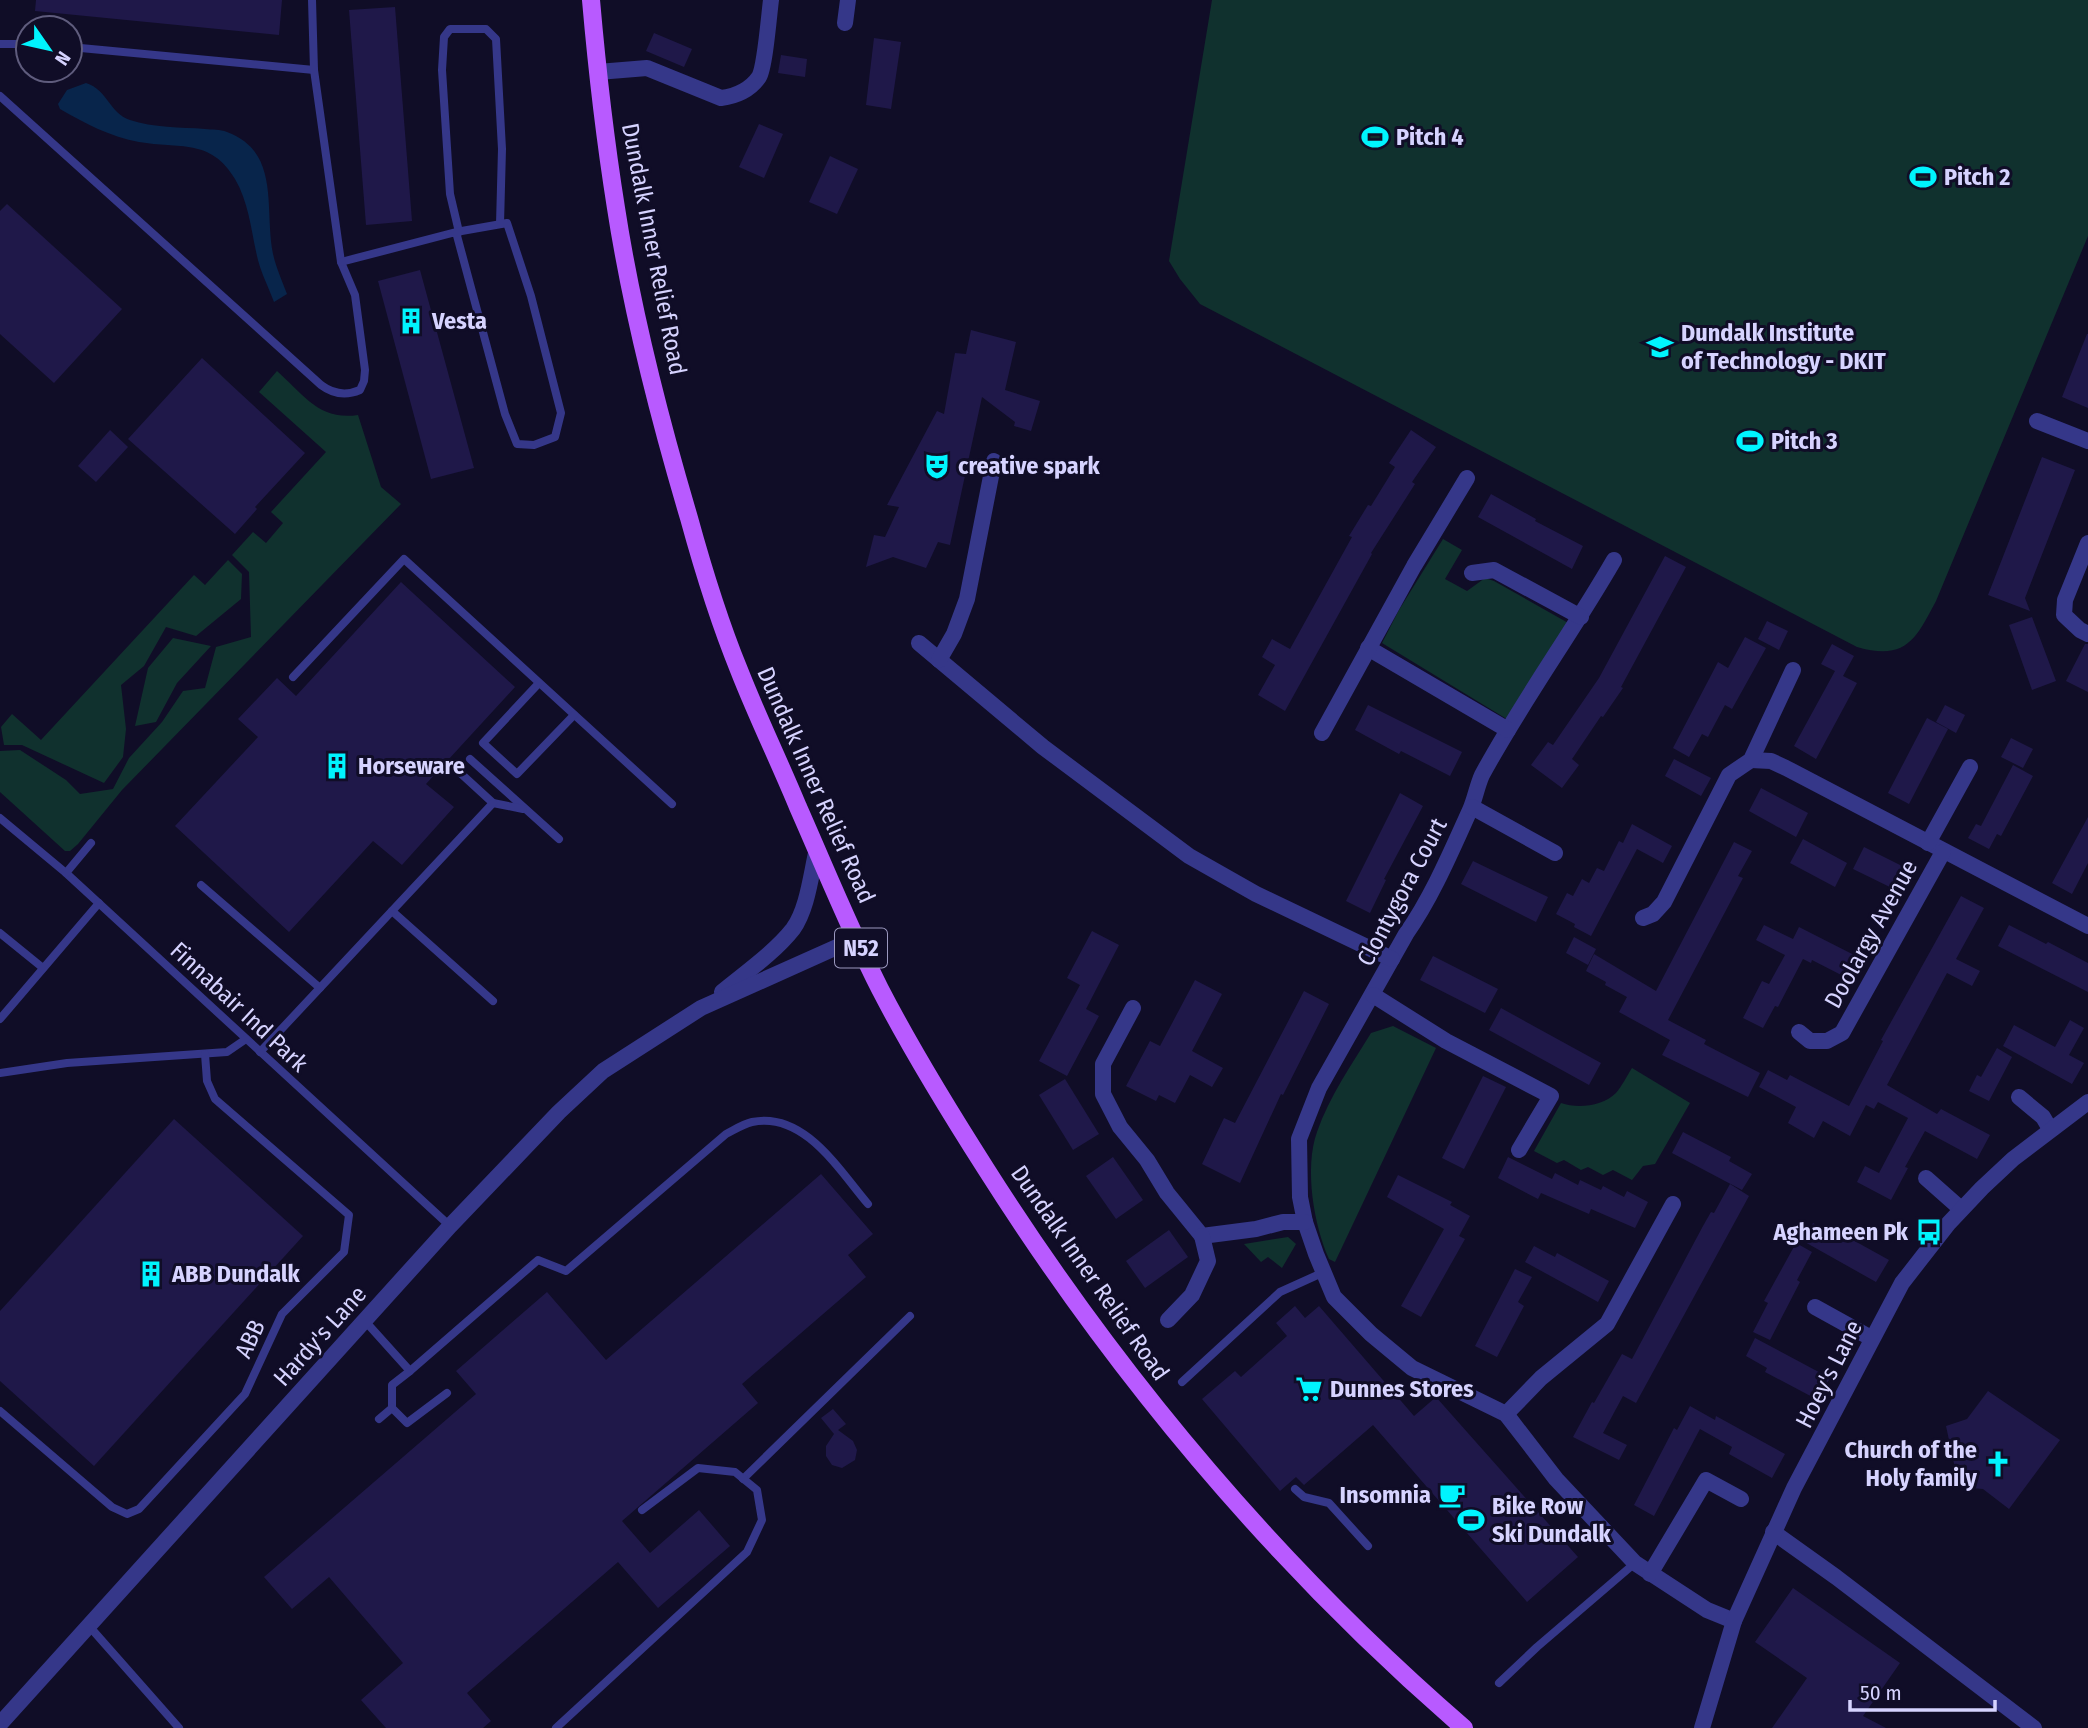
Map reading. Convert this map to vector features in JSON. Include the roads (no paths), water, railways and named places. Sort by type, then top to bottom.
[{"type":"main road","name":"Dundalk Inner Relief Road","points":[[591,0],[617,212],[642,342],[688,517],[738,670],[880,988],[943,1102],[1063,1286],[1122,1365],[1221,1485],[1281,1552],[1370,1642],[1464,1728]]},
{"type":"street","points":[[598,72],[647,68],[721,98],[746,91],[761,75],[771,0]]},
{"type":"street","points":[[845,23],[848,0]]},
{"type":"street","points":[[2037,421],[2088,441]]},
{"type":"street","points":[[939,660],[954,634],[967,599],[994,461]]},
{"type":"street","points":[[1322,733],[1413,566],[1467,478]]},
{"type":"street","points":[[2088,543],[2065,600],[2064,615],[2088,634]]},
{"type":"street","name":"Clontygora Court","points":[[1519,1150],[1551,1096],[1446,1041],[1373,995],[1418,916],[1472,807],[1481,778],[1614,560]]},
{"type":"street","points":[[1472,573],[1494,570],[1581,617]]},
{"type":"street","points":[[919,643],[1044,747],[1189,856],[1256,894],[1392,959]]},
{"type":"street","points":[[1368,648],[1508,730]]},
{"type":"street","points":[[1643,918],[1653,914],[1664,902],[1729,775],[1751,760],[1793,670]]},
{"type":"street","name":"Doolargy Avenue","points":[[1751,760],[1771,761],[1786,768],[1942,852],[2088,926]]},
{"type":"street","name":"Doolargy Avenue","points":[[1928,843],[1970,767]]},
{"type":"street","name":"Clontygora Court","points":[[1472,807],[1555,853]]},
{"type":"street","name":"Hardy's Lane","points":[[701,1009],[752,968],[794,928],[802,910],[817,849]]},
{"type":"street","name":"Doolargy Avenue","points":[[1799,1032],[1810,1041],[1827,1041],[1842,1033],[1942,852]]},
{"type":"street","name":"Hardy's Lane","points":[[0,1724],[450,1226],[559,1112],[603,1071],[701,1009],[857,938]]},
{"type":"street","points":[[1373,995],[1319,1088],[1299,1139],[1300,1197],[1305,1223],[1334,1297],[1371,1334],[1412,1368],[1506,1414],[1556,1479],[1635,1563],[1707,1610],[1734,1621]]},
{"type":"street","points":[[1133,1008],[1103,1064],[1103,1094],[1120,1127],[1147,1160],[1167,1193],[1202,1236],[1208,1261],[1192,1295],[1168,1320]]},
{"type":"street","points":[[2019,1097],[2043,1117],[2050,1129]]},
{"type":"street","name":"Hoey's Lane","points":[[1702,1728],[1734,1621],[1773,1532],[1871,1338],[1902,1283],[1961,1209],[2013,1159],[2088,1102]]},
{"type":"street","points":[[1926,1178],[1961,1209]]},
{"type":"street","points":[[1506,1414],[1541,1378],[1607,1324],[1673,1204]]},
{"type":"street","points":[[1202,1236],[1256,1229],[1283,1222],[1305,1223]]},
{"type":"street","points":[[1815,1307],[1871,1338]]},
{"type":"street","points":[[1650,1574],[1706,1480],[1741,1499]]},
{"type":"street","points":[[1773,1532],[2034,1728]]},
{"type":"lane","points":[[0,96],[321,385],[330,392],[351,393],[360,390],[365,370],[355,295],[341,262],[314,70],[312,0]]},
{"type":"lane","points":[[450,29],[486,29],[496,39],[504,223],[531,296],[561,413],[555,437],[534,445],[517,444],[505,414],[457,232],[450,194],[442,70],[444,37],[450,29]]},
{"type":"lane","points":[[84,48],[314,70]]},
{"type":"lane","points":[[341,262],[457,232],[504,223]]},
{"type":"lane","points":[[293,677],[404,559],[673,804]]},
{"type":"lane","points":[[540,683],[483,743],[491,751],[517,774],[574,715]]},
{"type":"lane","points":[[470,759],[559,839]]},
{"type":"lane","points":[[457,771],[493,803],[526,809]]},
{"type":"lane","points":[[260,1052],[493,803]]},
{"type":"lane","name":"Finnabair Ind Park","points":[[0,818],[66,873],[450,1226]]},
{"type":"lane","points":[[66,873],[91,843]]},
{"type":"lane","points":[[201,886],[320,988]]},
{"type":"lane","points":[[0,1019],[99,903]]},
{"type":"lane","points":[[391,911],[492,1001]]},
{"type":"lane","points":[[0,933],[44,968]]},
{"type":"lane","points":[[0,1073],[67,1063],[227,1052],[246,1039]]},
{"type":"lane","name":"ABB","points":[[0,1411],[112,1507],[127,1514],[139,1508],[245,1394],[282,1314],[344,1252],[349,1215],[215,1099],[207,1081],[205,1054]]},
{"type":"lane","points":[[447,1393],[407,1423],[392,1408],[392,1385],[538,1260],[566,1272],[726,1134],[750,1122],[772,1120],[794,1128],[816,1143],[868,1204]]},
{"type":"lane","points":[[1182,1382],[1280,1292],[1324,1272]]},
{"type":"lane","points":[[743,1479],[910,1315]]},
{"type":"lane","points":[[365,1321],[410,1371]]},
{"type":"lane","points":[[379,1419],[392,1408]]},
{"type":"lane","points":[[556,1728],[747,1552],[762,1520],[757,1490],[735,1472],[698,1468],[642,1510]]},
{"type":"lane","points":[[1295,1489],[1304,1497],[1329,1503],[1368,1546]]},
{"type":"lane","points":[[1499,1683],[1635,1563]]},
{"type":"lane","points":[[89,1626],[179,1728]]},
{"type":"water","points":[[84,84],[93,86],[117,112],[130,120],[158,126],[224,131],[244,141],[256,153],[267,184],[273,254],[287,294],[274,302],[258,261],[243,198],[226,166],[205,151],[118,137],[60,109],[58,104],[67,90]]},
{"type":"place","name":"Pitch 4","points":[[1375,137]]},
{"type":"place","name":"Pitch 2","points":[[1923,177]]},
{"type":"place","name":"Vesta","points":[[411,321]]},
{"type":"place","name":"Dundalk Institute of Technology - DKIT","points":[[1660,347]]},
{"type":"place","name":"Pitch 3","points":[[1750,441]]},
{"type":"place","name":"creative spark","points":[[937,466]]},
{"type":"place","name":"Horseware","points":[[337,766]]},
{"type":"place","name":"Aghameen Pk","points":[[1929,1232]]},
{"type":"place","name":"ABB Dundalk","points":[[151,1274]]},
{"type":"place","name":"Dunnes Stores","points":[[1309,1389]]},
{"type":"place","name":"Church of the Holy family","points":[[1998,1464]]},
{"type":"place","name":"Insomnia","points":[[1452,1495]]},
{"type":"place","name":"Bike Row Ski Dundalk","points":[[1471,1520]]}]
